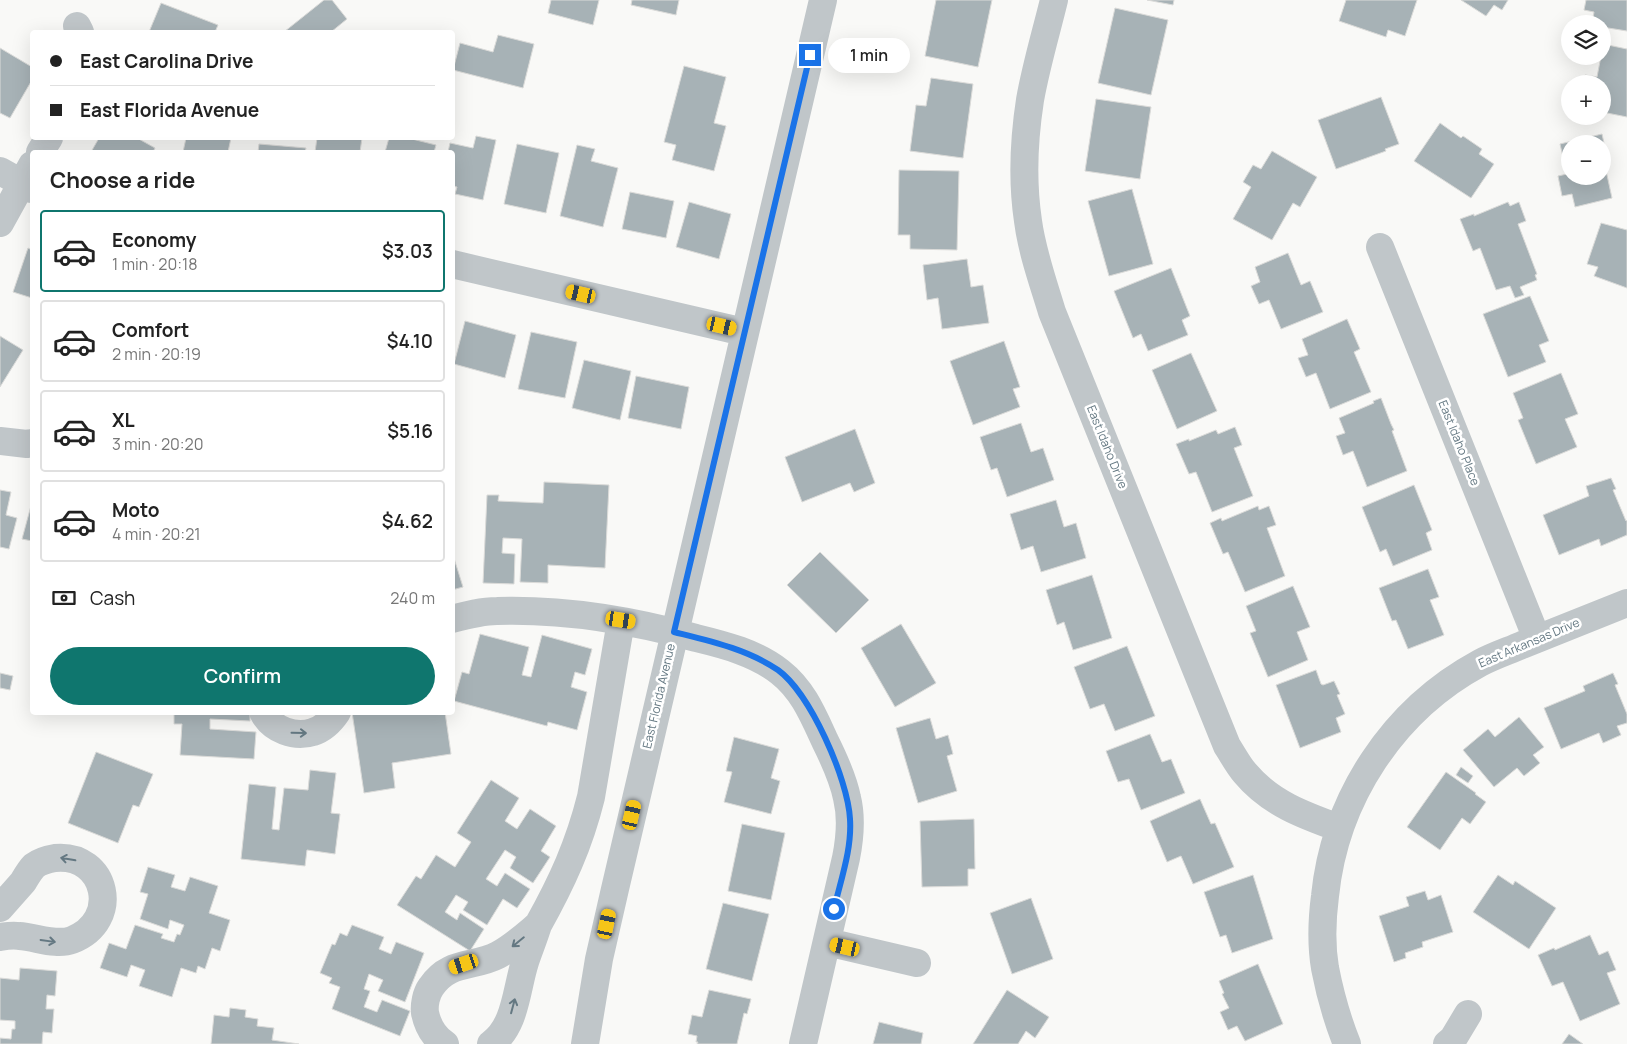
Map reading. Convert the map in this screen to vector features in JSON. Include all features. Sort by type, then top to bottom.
[{"type":"street","name":"East Florida Avenue","points":[[585,1044],[607,924],[823,0]]},
{"type":"street","name":"East Idaho Drive","points":[[1054,0],[1030,99],[1025,140],[1028,221],[1036,261],[1052,312],[1227,746],[1245,772],[1268,795],[1302,815],[1339,828]]},
{"type":"street","points":[[0,223],[22,177]]},
{"type":"street","name":"East Idaho Place","points":[[1380,247],[1537,639]]},
{"type":"street","points":[[455,265],[744,332]]},
{"type":"street","points":[[0,442],[30,443]]},
{"type":"street","name":"East Arkansas Drive","points":[[1347,1044],[1334,1012],[1325,966],[1322,919],[1327,873],[1339,828],[1360,782],[1386,743],[1417,708],[1441,688],[1480,663],[1627,603]]},
{"type":"street","points":[[455,618],[495,610],[537,611],[645,624],[745,652],[763,661],[796,687],[808,705],[839,771],[847,798],[850,818],[850,839],[803,1044]]},
{"type":"street","points":[[491,1044],[500,1038],[509,1022],[525,962],[538,925],[560,886],[585,821],[591,797],[621,620]]},
{"type":"street","points":[[264,715],[279,730],[296,734],[314,732],[326,725],[334,715]]},
{"type":"street","points":[[0,908],[35,866],[50,858],[64,857],[81,862],[94,873],[102,889],[103,906],[97,922],[86,935],[70,942],[55,942],[18,936],[0,937]]},
{"type":"street","points":[[446,1044],[437,1039],[428,1025],[425,1010],[427,993],[437,978],[450,968],[496,956],[511,948],[538,925]]},
{"type":"street","points":[[826,942],[917,963]]},
{"type":"street","points":[[1447,1044],[1453,1039],[1468,1014]]},
{"type":"building","points":[[324,0],[332,0],[347,19],[333,30],[286,30]]},
{"type":"building","points":[[551,0],[599,0],[593,25],[548,13]]},
{"type":"building","points":[[632,0],[679,0],[676,15],[631,5]]},
{"type":"building","points":[[936,0],[992,0],[978,67],[925,56]]},
{"type":"building","points":[[1147,0],[1174,0],[1173,5]]},
{"type":"building","points":[[1346,0],[1417,0],[1405,36],[1388,30],[1386,37],[1339,21]]},
{"type":"building","points":[[1461,0],[1508,0],[1502,10],[1494,5],[1486,16]]},
{"type":"building","points":[[1586,0],[1627,0],[1627,31],[1611,28],[1611,15],[1594,15],[1594,12],[1584,10]]},
{"type":"building","points":[[161,3],[218,25],[216,30],[150,30]]},
{"type":"building","points":[[1115,8],[1168,20],[1151,95],[1098,83]]},
{"type":"building","points":[[498,35],[534,44],[523,88],[455,71],[460,43],[493,52]]},
{"type":"building","points":[[1611,46],[1627,49],[1627,117],[1611,114],[1611,75],[1597,75],[1599,65],[1611,65]]},
{"type":"building","points":[[0,48],[30,66],[30,83],[10,118],[0,113]]},
{"type":"building","points":[[684,66],[726,77],[714,123],[726,126],[714,171],[672,160],[676,145],[664,142]]},
{"type":"building","points":[[931,78],[973,84],[963,158],[910,151],[916,105],[926,106]]},
{"type":"building","points":[[1381,97],[1399,144],[1385,149],[1386,151],[1336,169],[1318,120]]},
{"type":"building","points":[[1096,99],[1151,107],[1140,179],[1085,171]]},
{"type":"building","points":[[1440,123],[1461,138],[1463,136],[1482,149],[1479,154],[1494,164],[1471,198],[1414,161]]},
{"type":"building","points":[[476,136],[496,140],[483,200],[455,194],[457,187],[455,187],[455,150],[448,150],[450,143],[473,148]]},
{"type":"building","points":[[98,140],[141,140],[155,148],[154,150],[92,150]]},
{"type":"building","points":[[186,140],[231,140],[228,150],[183,150]]},
{"type":"building","points":[[317,140],[362,140],[360,150],[315,150]]},
{"type":"building","points":[[388,140],[416,140],[436,145],[435,150],[386,150]]},
{"type":"building","points":[[259,144],[306,148],[306,150],[258,150]]},
{"type":"building","points":[[517,144],[559,153],[546,213],[504,204]]},
{"type":"building","points":[[577,145],[595,149],[591,161],[618,168],[603,227],[560,216]]},
{"type":"building","points":[[1272,151],[1317,177],[1300,207],[1293,203],[1272,240],[1233,219],[1251,187],[1243,182],[1253,165],[1261,169]]},
{"type":"building","points":[[899,170],[959,171],[957,250],[910,249],[910,235],[898,235]]},
{"type":"building","points":[[1561,175],[1561,185],[1609,185],[1612,198],[1575,207],[1572,194],[1562,196],[1558,176]]},
{"type":"building","points":[[1132,189],[1153,264],[1109,276],[1088,201]]},
{"type":"building","points":[[630,192],[674,201],[666,238],[622,229]]},
{"type":"building","points":[[689,202],[731,214],[719,259],[676,247]]},
{"type":"building","points":[[1508,202],[1510,206],[1519,202],[1526,221],[1518,224],[1537,274],[1535,275],[1537,280],[1520,287],[1524,295],[1515,298],[1510,286],[1496,290],[1480,248],[1473,251],[1460,219],[1474,214],[1474,216]]},
{"type":"building","points":[[1601,223],[1627,230],[1627,288],[1594,276],[1598,267],[1587,264]]},
{"type":"building","points":[[28,248],[30,249],[30,297],[13,292]]},
{"type":"building","points":[[1288,253],[1301,285],[1310,281],[1323,312],[1281,329],[1269,300],[1259,304],[1251,286],[1260,282],[1255,267]]},
{"type":"building","points":[[967,259],[971,287],[983,285],[989,323],[942,329],[938,298],[927,300],[923,265]]},
{"type":"building","points":[[1171,268],[1190,316],[1182,320],[1188,335],[1148,351],[1141,334],[1133,338],[1114,291]]},
{"type":"building","points":[[1530,296],[1549,341],[1539,345],[1546,362],[1508,377],[1483,314]]},
{"type":"building","points":[[1347,319],[1360,349],[1354,352],[1371,392],[1330,409],[1316,373],[1306,377],[1298,358],[1308,355],[1302,339]]},
{"type":"building","points":[[465,321],[516,335],[505,378],[455,364]]},
{"type":"building","points":[[531,332],[577,342],[565,398],[518,389]]},
{"type":"building","points":[[0,336],[23,350],[0,387]]},
{"type":"building","points":[[1004,341],[1020,387],[1013,389],[1020,407],[973,425],[950,361]]},
{"type":"building","points":[[1191,353],[1217,411],[1177,429],[1152,370]]},
{"type":"building","points":[[584,360],[631,371],[620,420],[572,408]]},
{"type":"building","points":[[1561,373],[1578,414],[1565,419],[1577,447],[1536,464],[1518,420],[1523,418],[1513,393]]},
{"type":"building","points":[[636,376],[689,387],[681,429],[628,418]]},
{"type":"building","points":[[1381,398],[1394,430],[1392,431],[1407,471],[1367,487],[1353,451],[1343,455],[1336,436],[1345,433],[1339,418],[1374,403],[1373,401]]},
{"type":"building","points":[[1021,423],[1031,452],[1043,448],[1054,480],[1007,497],[997,468],[991,470],[980,437]]},
{"type":"building","points":[[1235,427],[1242,445],[1234,448],[1253,496],[1212,512],[1196,472],[1189,474],[1176,444],[1216,430],[1218,434]]},
{"type":"building","points":[[855,429],[875,483],[854,492],[850,483],[802,502],[785,457]]},
{"type":"building","points":[[1611,478],[1616,489],[1613,490],[1627,520],[1627,535],[1601,546],[1599,539],[1559,555],[1543,515],[1589,496],[1586,486]]},
{"type":"building","points":[[544,482],[609,485],[605,568],[548,565],[548,583],[520,582],[522,539],[503,538],[502,553],[515,554],[514,584],[483,583],[487,495],[499,495],[498,501],[543,503]]},
{"type":"building","points":[[1414,485],[1432,530],[1426,533],[1432,550],[1393,566],[1386,549],[1380,552],[1362,507]]},
{"type":"building","points":[[0,490],[11,492],[6,515],[17,518],[9,549],[0,547]]},
{"type":"building","points":[[1056,500],[1064,527],[1076,523],[1086,558],[1041,572],[1033,546],[1021,550],[1010,514]]},
{"type":"building","points":[[1258,506],[1259,510],[1269,506],[1276,525],[1267,528],[1285,576],[1245,592],[1228,552],[1223,554],[1210,523],[1221,518],[1222,521]]},
{"type":"building","points":[[30,509],[30,541],[22,539]]},
{"type":"building","points":[[820,552],[869,600],[836,633],[787,585]]},
{"type":"building","points":[[455,562],[463,587],[455,589]]},
{"type":"building","points":[[1428,569],[1439,597],[1430,600],[1444,635],[1408,649],[1396,620],[1392,621],[1379,588]]},
{"type":"building","points":[[1092,575],[1112,638],[1073,650],[1064,622],[1057,625],[1046,590]]},
{"type":"building","points":[[1293,586],[1310,627],[1297,632],[1308,660],[1268,677],[1250,633],[1256,631],[1246,606]]},
{"type":"building","points":[[901,624],[936,683],[895,707],[861,648]]},
{"type":"building","points":[[480,634],[529,647],[522,675],[531,677],[542,635],[592,649],[585,675],[575,672],[571,687],[587,692],[577,730],[548,722],[547,726],[455,701],[462,672],[469,674]]},
{"type":"building","points":[[1127,646],[1155,716],[1115,731],[1104,704],[1090,709],[1074,667]]},
{"type":"building","points":[[1316,670],[1321,684],[1334,681],[1340,694],[1337,695],[1345,714],[1336,718],[1341,732],[1300,748],[1276,685]]},
{"type":"building","points":[[0,673],[13,676],[10,690],[0,688]]},
{"type":"building","points":[[1613,673],[1618,684],[1615,685],[1627,714],[1627,723],[1617,726],[1621,735],[1603,743],[1599,733],[1561,749],[1544,708],[1585,691],[1583,686]]},
{"type":"building","points":[[174,715],[250,715],[250,721],[210,719],[210,729],[256,732],[254,759],[180,755],[182,724],[174,724]]},
{"type":"building","points":[[352,715],[445,715],[451,754],[392,763],[395,788],[364,793]]},
{"type":"building","points":[[1519,717],[1544,747],[1533,755],[1540,763],[1524,776],[1517,768],[1494,787],[1463,750],[1488,729],[1495,737]]},
{"type":"building","points":[[930,718],[936,739],[948,735],[953,754],[947,756],[957,791],[918,803],[896,728]]},
{"type":"building","points":[[1150,734],[1162,762],[1171,759],[1185,793],[1141,810],[1129,779],[1118,782],[1106,751]]},
{"type":"building","points":[[734,737],[779,749],[771,778],[780,781],[771,814],[724,802],[732,772],[726,771]]},
{"type":"building","points":[[96,752],[153,774],[139,807],[133,805],[118,843],[68,823]]},
{"type":"building","points":[[1461,767],[1473,776],[1468,783],[1456,775]]},
{"type":"building","points":[[310,770],[336,773],[331,813],[340,814],[335,854],[307,850],[305,866],[241,859],[249,784],[276,787],[272,829],[279,830],[284,788],[308,790]]},
{"type":"building","points":[[1446,772],[1486,802],[1470,824],[1462,818],[1440,850],[1407,827]]},
{"type":"building","points":[[491,780],[519,798],[505,821],[517,829],[530,809],[556,826],[541,851],[550,857],[533,883],[510,868],[516,857],[505,850],[486,879],[497,886],[505,873],[530,889],[517,908],[503,899],[487,925],[463,910],[468,902],[456,895],[445,912],[457,920],[460,913],[484,929],[470,951],[397,905],[416,876],[421,879],[436,855],[455,867],[471,842],[457,833]]},
{"type":"building","points":[[1200,799],[1211,824],[1215,823],[1234,867],[1193,884],[1181,856],[1167,862],[1150,821]]},
{"type":"building","points":[[974,819],[975,869],[968,869],[968,886],[922,887],[920,821]]},
{"type":"building","points":[[742,824],[785,833],[771,900],[728,891]]},
{"type":"building","points":[[148,867],[175,875],[171,887],[185,891],[190,877],[218,886],[209,913],[230,920],[220,951],[212,948],[205,969],[198,966],[196,973],[181,968],[172,997],[139,986],[145,970],[131,965],[127,977],[100,968],[109,943],[126,949],[135,925],[163,934],[161,938],[174,942],[177,934],[180,935],[184,925],[170,920],[168,929],[140,919],[148,894],[140,892]]},
{"type":"building","points":[[1253,875],[1273,939],[1232,953],[1226,935],[1220,937],[1204,892]]},
{"type":"building","points":[[1498,875],[1513,885],[1515,881],[1556,908],[1529,949],[1473,912]]},
{"type":"building","points":[[1425,891],[1428,900],[1441,895],[1453,932],[1422,942],[1423,947],[1405,953],[1406,958],[1394,962],[1379,916],[1409,906],[1406,897]]},
{"type":"building","points":[[1031,898],[1053,959],[1012,974],[990,913]]},
{"type":"building","points":[[723,903],[769,914],[752,981],[706,969]]},
{"type":"building","points":[[352,925],[384,937],[379,949],[391,954],[396,942],[424,953],[405,1002],[378,991],[383,980],[369,974],[364,989],[370,991],[364,1007],[377,1012],[382,1000],[410,1011],[400,1036],[332,1009],[340,987],[329,983],[332,978],[320,973],[332,944],[335,945],[340,933],[347,936]]},
{"type":"building","points":[[1590,935],[1599,955],[1608,951],[1616,970],[1607,973],[1620,1004],[1580,1021],[1563,982],[1552,986],[1538,955]]},
{"type":"building","points":[[1258,964],[1283,1024],[1245,1041],[1237,1026],[1228,1030],[1220,1012],[1229,1008],[1222,994],[1224,993],[1219,981]]},
{"type":"building","points":[[20,968],[57,971],[55,996],[47,995],[46,1009],[54,1009],[52,1033],[43,1032],[42,1044],[0,1044],[0,1038],[11,1039],[12,1029],[15,1029],[15,1021],[0,1020],[0,978],[19,980]]},
{"type":"building","points":[[709,990],[751,999],[747,1014],[744,1013],[737,1044],[697,1044],[697,1036],[688,1034],[692,1015],[702,1017]]},
{"type":"building","points":[[1007,990],[1049,1017],[1035,1038],[1026,1031],[1018,1044],[973,1044]]},
{"type":"building","points":[[230,1008],[246,1010],[245,1017],[258,1019],[257,1026],[274,1028],[272,1040],[299,1044],[211,1044],[214,1015],[229,1017]]},
{"type":"building","points":[[879,1022],[923,1033],[921,1044],[873,1044]]},
{"type":"building","points":[[1569,1034],[1583,1044],[1562,1044]]},
{"type":"route","points":[[810,55],[674,632],[745,652],[763,661],[796,687],[808,705],[839,771],[847,798],[850,818],[850,839],[834,909]]}]
